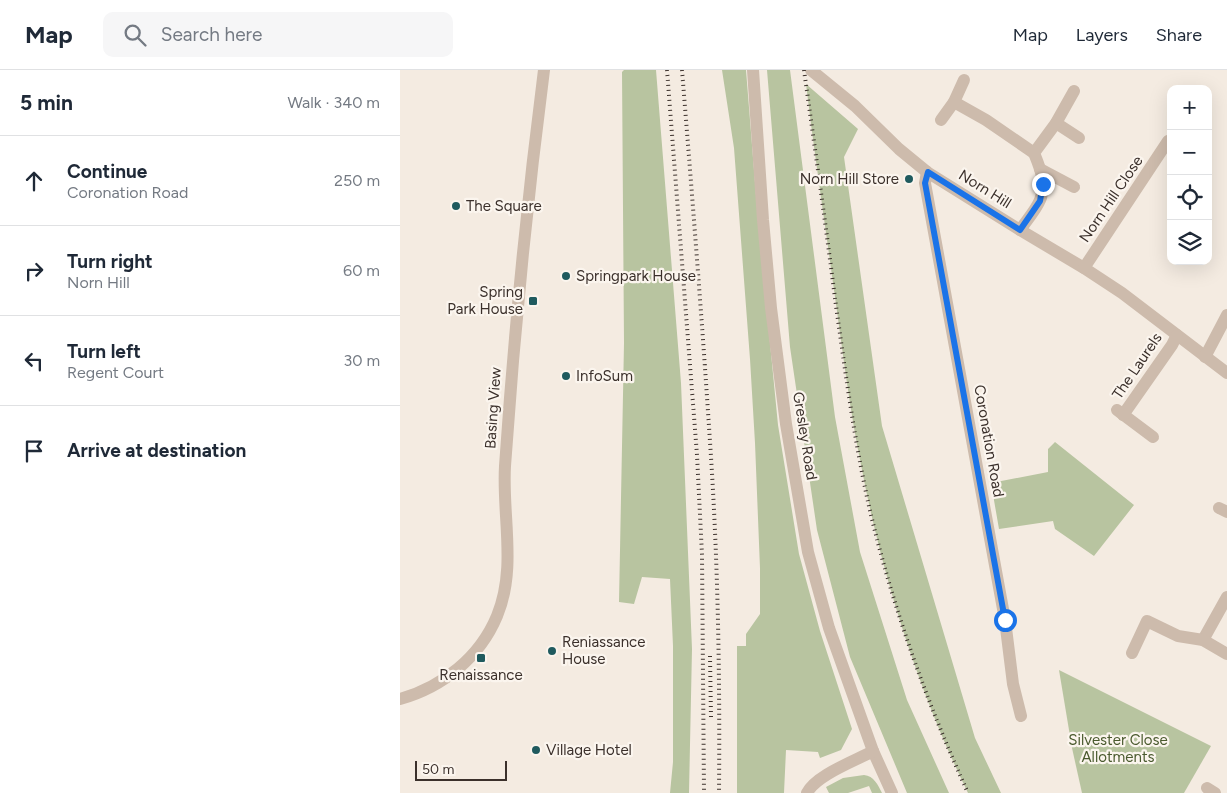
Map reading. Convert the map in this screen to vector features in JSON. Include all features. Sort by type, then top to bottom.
[{"type":"street","name":"Basing View","points":[[400,699],[417,694],[456,671],[472,656],[492,628],[506,586],[508,566],[504,485],[509,406],[526,220],[544,70]]},
{"type":"street","name":"Gresley Road","points":[[752,70],[771,308],[786,424],[808,552],[829,628],[873,752],[892,793]]},
{"type":"street","name":"Norn Hill","points":[[811,70],[855,106],[899,149],[928,172],[1122,293],[1227,373]]},
{"type":"street","points":[[941,120],[954,102],[964,80]]},
{"type":"street","points":[[1034,153],[1056,123],[1074,91]]},
{"type":"street","points":[[954,102],[986,120],[1034,153],[1043,184],[1040,201],[1020,230]]},
{"type":"street","points":[[1056,123],[1079,138]]},
{"type":"street","name":"Norn Hill Close","points":[[1084,268],[1167,148]]},
{"type":"street","points":[[1040,169],[1074,187]]},
{"type":"street","name":"Coronation Road","points":[[928,172],[925,183],[1005,620],[1013,684],[1021,716]]},
{"type":"street","points":[[1205,357],[1227,315]]},
{"type":"street","name":"The Laurels","points":[[1153,437],[1120,413],[1178,335]]},
{"type":"street","points":[[1203,640],[1227,597]]},
{"type":"street","points":[[1132,653],[1147,621],[1178,636],[1203,640],[1227,654]]},
{"type":"street","points":[[807,793],[809,789],[828,774],[873,752]]},
{"type":"green space","points":[[624,70],[656,70],[681,383],[692,649],[689,793],[670,793],[673,762],[673,646],[670,579],[642,577],[634,604],[619,602],[624,343],[622,72]]},
{"type":"green space","points":[[722,70],[746,70],[758,220],[778,425],[799,554],[820,631],[852,729],[841,750],[820,758],[818,752],[786,750],[784,793],[737,793],[737,646],[746,646],[746,634],[760,614],[760,568],[750,359],[734,148]]},
{"type":"green space","points":[[767,70],[790,70],[835,417],[860,552],[907,700],[949,793],[907,793],[850,657],[817,530],[790,347]]},
{"type":"green space","points":[[806,84],[858,129],[844,157],[882,426],[975,738],[1001,793],[968,793],[950,755],[918,676],[892,594],[857,447]]},
{"type":"green space","points":[[1055,442],[1134,505],[1094,556],[1055,529],[1053,521],[999,529],[991,483],[1048,472],[1048,449]]},
{"type":"green space","name":"Silvester Close Allotments","points":[[1059,670],[1211,746],[1184,793],[1082,793],[1072,748]]},
{"type":"green space","points":[[864,775],[873,779],[882,793],[872,793],[869,786],[848,793],[829,793],[826,787],[843,778]]},
{"type":"railway","points":[[667,70],[697,455],[702,555],[704,793]]},
{"type":"railway","points":[[682,70],[713,486],[718,618],[719,793]]},
{"type":"railway","points":[[804,70],[847,385],[871,515],[890,586],[925,691],[968,793]]},
{"type":"railway","points":[[710,656],[711,718]]},
{"type":"place","name":"Norn Hill Store","points":[[909,179]]},
{"type":"place","name":"The Square","points":[[456,206]]},
{"type":"place","name":"Springpark House","points":[[566,276]]},
{"type":"place","name":"Spring Park House","points":[[533,301]]},
{"type":"place","name":"InfoSum","points":[[566,376]]},
{"type":"place","name":"Reniassance House","points":[[552,651]]},
{"type":"place","name":"Renaissance","points":[[481,658]]},
{"type":"place","name":"Village Hotel","points":[[536,750]]},
{"type":"route","points":[[1005,620],[925,183],[928,172],[1020,230],[1040,201],[1043,184]]}]
